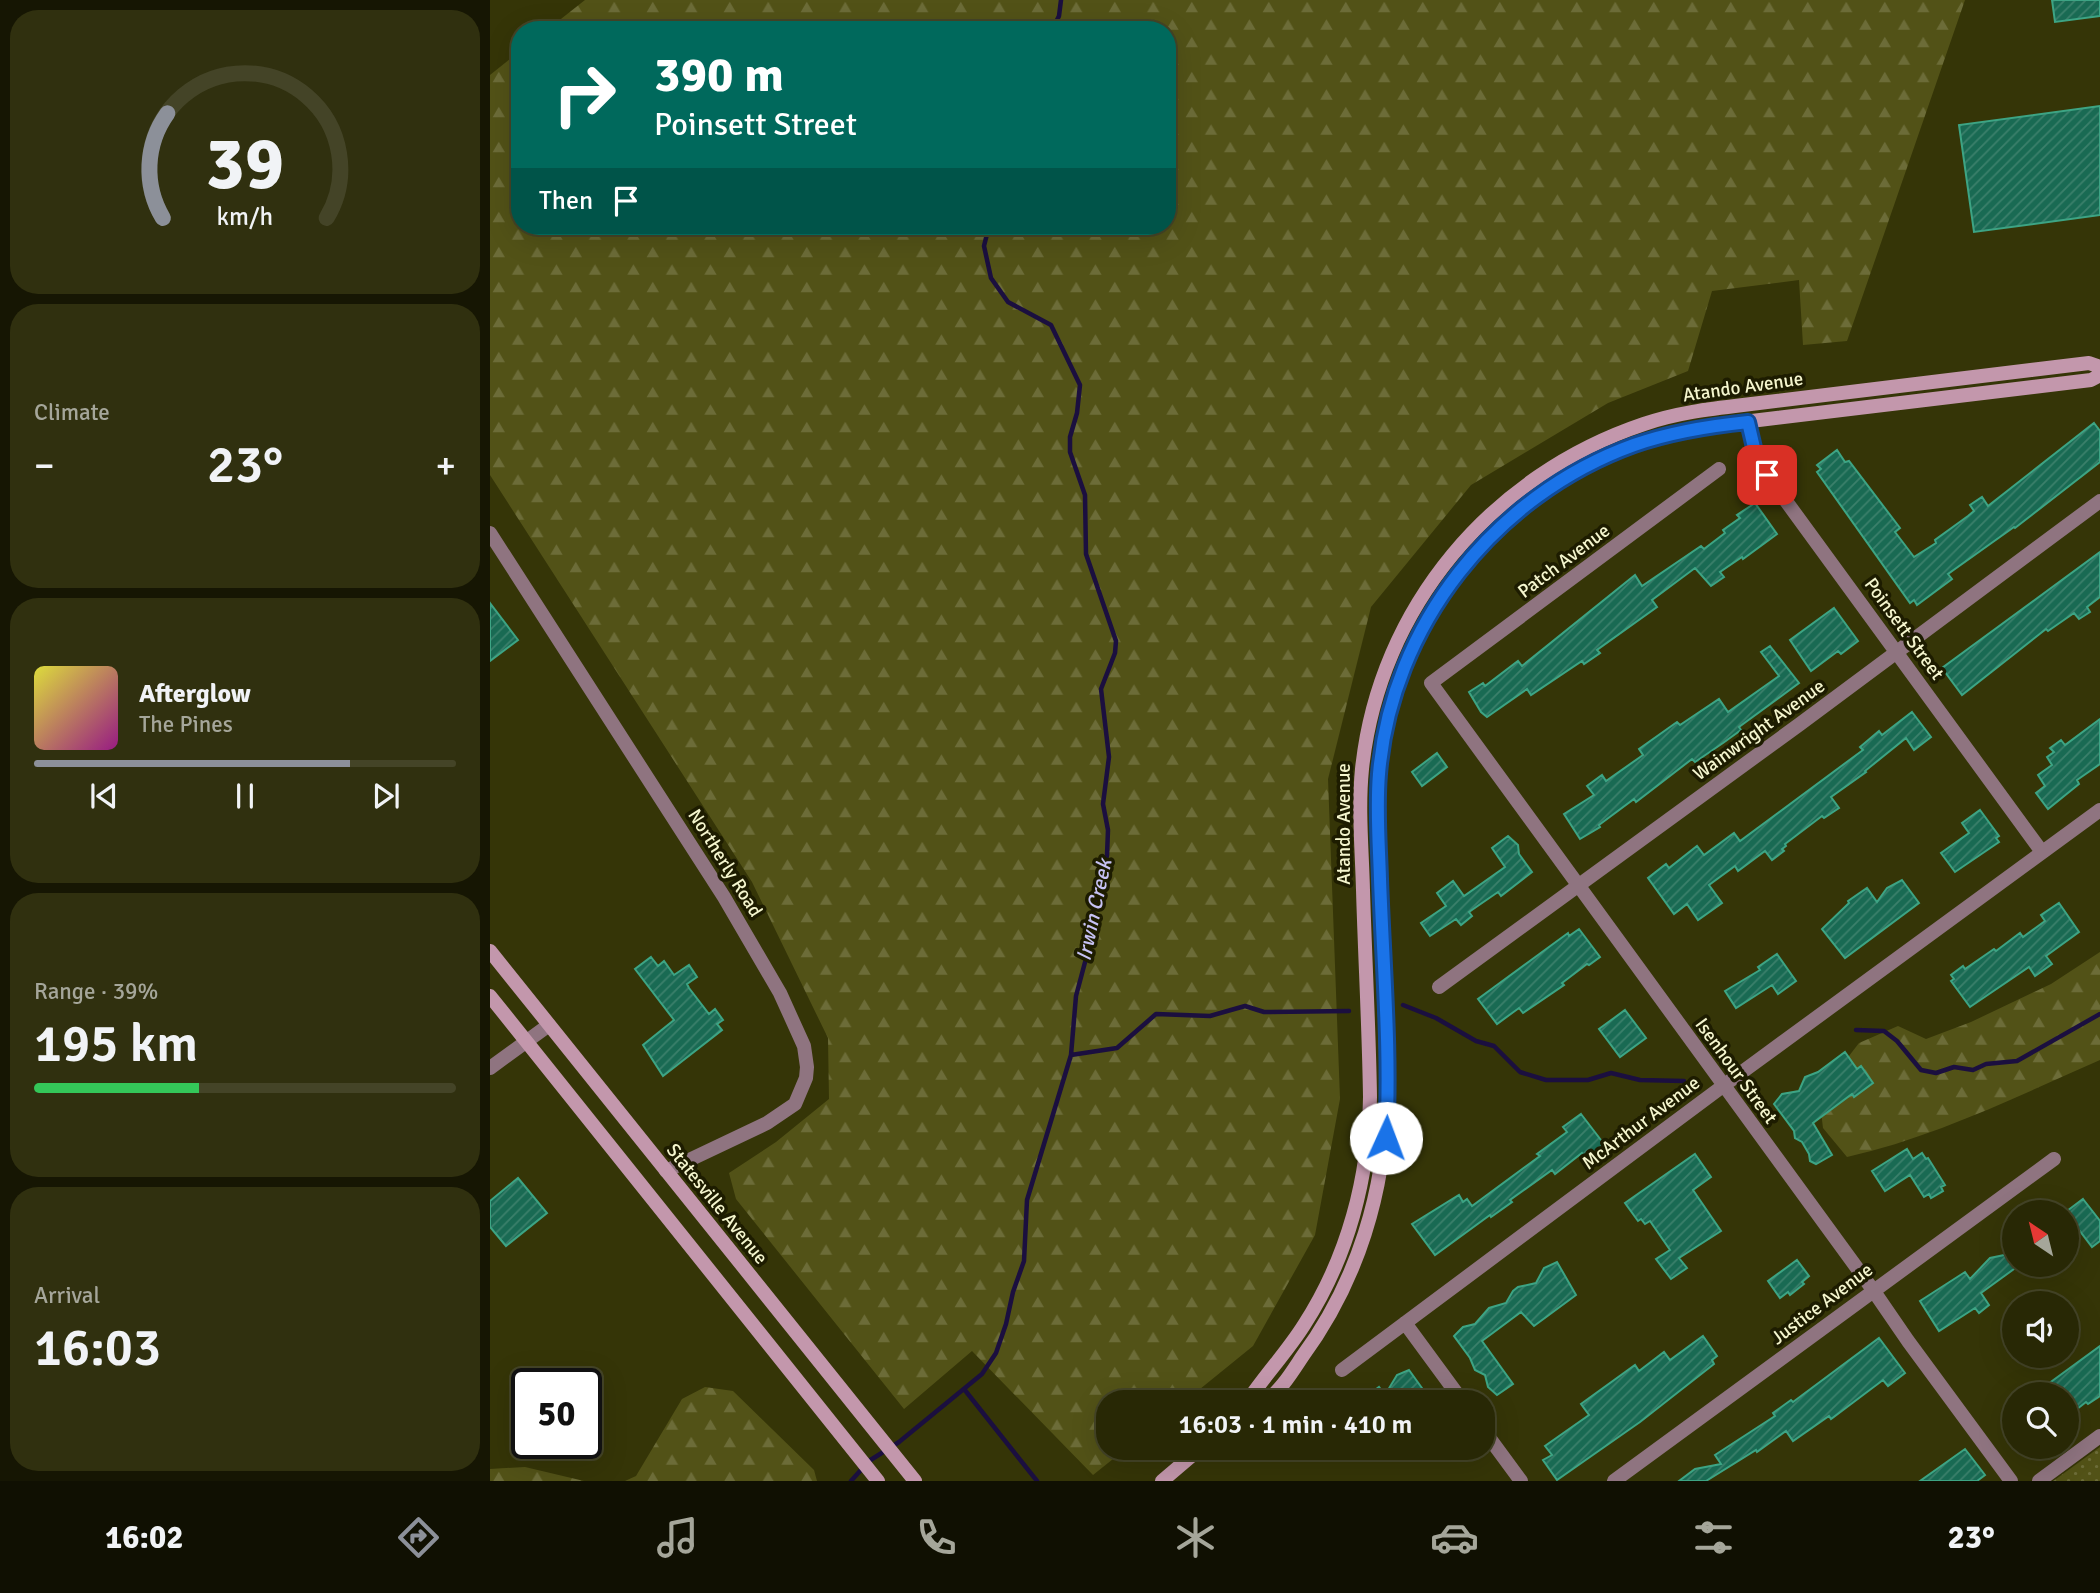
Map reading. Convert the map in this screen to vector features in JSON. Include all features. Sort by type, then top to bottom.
[{"type":"main road","name":"Atando Avenue","points":[[1256,1390],[1292,1342],[1321,1296],[1343,1246],[1359,1193],[1368,1137],[1370,1097],[1361,823],[1365,752],[1372,713],[1395,645],[1421,597],[1451,555],[1490,513],[1536,476],[1590,445],[1646,423],[1719,408],[2089,363],[2100,367]]},
{"type":"main road","name":"Atando Avenue","points":[[1277,1390],[1301,1360],[1336,1304],[1366,1234],[1380,1178],[1386,1138],[1387,1097],[1378,823],[1379,779],[1388,718],[1398,685],[1419,636],[1445,591],[1475,553],[1518,511],[1562,479],[1598,460],[1651,439],[1690,429],[2091,380],[2100,375]]},
{"type":"main road","name":"Statesville Avenue","points":[[490,951],[915,1480]]},
{"type":"main road","points":[[490,996],[878,1481]]},
{"type":"main road","points":[[1162,1481],[1187,1460]]},
{"type":"street","name":"Poinsett Street","points":[[1748,422],[1755,452],[1767,475],[2042,852]]},
{"type":"street","name":"Patch Avenue","points":[[1431,683],[1719,469]]},
{"type":"street","name":"Wainwright Avenue","points":[[1439,987],[2100,501]]},
{"type":"street","name":"Northerly Road","points":[[490,533],[724,897],[780,993],[804,1046],[806,1078],[794,1104],[767,1123],[666,1171]]},
{"type":"street","name":"Isenhour Street","points":[[1431,683],[2011,1481]]},
{"type":"street","name":"McArthur Avenue","points":[[1342,1370],[2100,810]]},
{"type":"street","points":[[490,1068],[549,1025]]},
{"type":"street","name":"Justice Avenue","points":[[1614,1481],[2054,1159]]},
{"type":"street","points":[[1405,1323],[1454,1390]]},
{"type":"street","points":[[2039,1481],[2100,1436]]},
{"type":"street","points":[[1495,1446],[1521,1481]]},
{"type":"green space","points":[[585,0],[1965,0],[1847,341],[1803,345],[1799,280],[1712,291],[1688,371],[1608,403],[1471,485],[1371,607],[1328,779],[1340,1099],[1315,1235],[1253,1346],[1199,1390],[1096,1390],[1096,1460],[1112,1460],[1093,1475],[972,1351],[904,1409],[736,1199],[729,1173],[776,1142],[829,1099],[828,1038],[752,882],[490,475],[490,75],[511,58],[511,235],[1176,235],[1176,21],[558,21]]},
{"type":"green space","points":[[2100,952],[2100,1060],[1944,1127],[1880,1149],[1847,1157],[1823,1128],[1819,1095],[1859,1043],[1898,1026],[1926,1039],[1971,1022],[2051,984]]},
{"type":"green space","points":[[705,1387],[733,1391],[814,1470],[817,1481],[625,1481],[636,1476],[682,1399]]},
{"type":"green space","points":[[2100,1447],[2100,1481],[2053,1481],[2056,1479]]},
{"type":"green space","points":[[525,1467],[584,1481],[490,1481],[490,1469]]},
{"type":"building","points":[[2052,0],[2100,0],[2100,16],[2055,22]]},
{"type":"building","points":[[2100,106],[2100,215],[1974,232],[1959,125]]},
{"type":"building","points":[[2094,423],[2100,431],[2100,462],[2015,528],[1948,574],[1952,579],[1917,605],[1914,600],[1910,603],[1817,472],[1821,469],[1817,465],[1837,450],[1845,462],[1849,461],[1900,528],[1895,532],[1914,557],[1936,543],[1935,540],[1974,511],[1970,505],[1982,497],[1988,506]]},
{"type":"building","points":[[1755,503],[1777,534],[1720,572],[1724,577],[1711,586],[1695,568],[1652,600],[1657,607],[1597,650],[1600,653],[1584,664],[1582,661],[1531,695],[1527,689],[1487,717],[1481,712],[1469,692],[1483,683],[1485,686],[1518,661],[1522,666],[1635,575],[1642,586],[1701,546],[1704,549],[1740,518],[1737,515]]},
{"type":"building","points":[[2100,552],[2100,597],[2087,607],[2090,612],[2079,619],[2074,613],[2048,631],[2046,629],[1962,695],[1942,668]]},
{"type":"building","points":[[490,603],[518,640],[490,661]]},
{"type":"building","points":[[1834,608],[1858,641],[1841,654],[1838,651],[1811,671],[1790,640]]},
{"type":"building","points":[[1770,646],[1799,683],[1739,727],[1741,730],[1723,743],[1695,762],[1692,759],[1636,802],[1634,799],[1599,825],[1600,827],[1580,839],[1564,814],[1594,795],[1587,786],[1602,775],[1606,781],[1643,755],[1639,749],[1677,722],[1680,725],[1719,699],[1728,712],[1779,676],[1761,652]]},
{"type":"building","points":[[1912,712],[1931,737],[1914,750],[1906,738],[1831,797],[1839,808],[1824,818],[1822,816],[1785,844],[1782,849],[1784,851],[1772,860],[1765,851],[1738,871],[1735,866],[1709,885],[1722,903],[1698,920],[1687,904],[1674,914],[1648,878],[1666,864],[1669,868],[1697,846],[1704,855],[1734,833],[1740,841],[1863,750],[1860,747],[1879,731],[1882,735]]},
{"type":"building","points":[[2100,719],[2100,764],[2077,780],[2079,784],[2048,809],[2036,793],[2045,786],[2038,775],[2052,765],[2047,757],[2054,752],[2050,748],[2061,740],[2065,745]]},
{"type":"building","points":[[1437,753],[1447,767],[1422,786],[1412,772]]},
{"type":"building","points":[[1980,810],[1999,836],[1996,838],[1999,842],[1955,872],[1941,853],[1969,833],[1962,823]]},
{"type":"building","points":[[1508,836],[1518,845],[1519,854],[1532,872],[1501,896],[1498,892],[1469,912],[1472,916],[1461,925],[1456,919],[1430,936],[1421,923],[1446,906],[1437,893],[1453,881],[1464,896],[1505,867],[1492,848]]},
{"type":"building","points":[[1902,880],[1919,903],[1845,958],[1822,929],[1848,901],[1867,888],[1877,902],[1887,888]]},
{"type":"building","points":[[2059,903],[2079,932],[2046,956],[2052,964],[2035,976],[2029,967],[1970,1007],[1951,981],[1954,979],[1951,975],[1963,966],[1965,969],[1994,949],[1996,951],[2020,933],[2023,937],[2045,921],[2041,915]]},
{"type":"building","points":[[1579,929],[1600,957],[1523,1013],[1519,1008],[1497,1024],[1478,999],[1568,933],[1569,936]]},
{"type":"building","points":[[1777,954],[1796,981],[1778,994],[1772,985],[1736,1008],[1725,991],[1760,970],[1758,967]]},
{"type":"building","points":[[651,957],[658,966],[664,961],[674,975],[689,965],[697,977],[687,984],[689,988],[709,1014],[715,1009],[723,1020],[717,1024],[722,1030],[663,1076],[643,1045],[674,1020],[635,969]]},
{"type":"building","points":[[1625,1010],[1646,1038],[1620,1057],[1599,1029]]},
{"type":"building","points":[[1845,1052],[1857,1069],[1861,1066],[1873,1083],[1854,1097],[1852,1094],[1813,1123],[1832,1155],[1816,1164],[1810,1161],[1802,1142],[1795,1138],[1794,1131],[1774,1104],[1782,1094],[1799,1091],[1805,1077],[1818,1072]]},
{"type":"building","points":[[1581,1114],[1604,1144],[1586,1158],[1582,1153],[1555,1174],[1552,1170],[1510,1200],[1512,1202],[1435,1255],[1412,1224],[1459,1195],[1463,1202],[1467,1199],[1472,1206],[1540,1156],[1537,1154],[1567,1132],[1563,1127]]},
{"type":"building","points":[[1907,1149],[1913,1159],[1922,1153],[1928,1158],[1945,1185],[1941,1187],[1943,1191],[1931,1198],[1929,1194],[1924,1197],[1910,1175],[1885,1191],[1872,1171]]},
{"type":"building","points":[[1695,1154],[1711,1177],[1693,1190],[1721,1231],[1679,1258],[1687,1268],[1671,1279],[1656,1259],[1670,1250],[1650,1221],[1645,1224],[1641,1219],[1638,1221],[1625,1203]]},
{"type":"building","points":[[518,1178],[547,1213],[506,1246],[490,1227],[490,1201]]},
{"type":"building","points":[[2083,1199],[2100,1221],[2100,1241],[2092,1247],[2079,1230],[2079,1202]]},
{"type":"building","points":[[2002,1256],[2002,1278],[1981,1293],[1989,1305],[1979,1313],[1975,1308],[1939,1331],[1920,1301],[1965,1272],[1970,1279],[1990,1258]]},
{"type":"building","points":[[1797,1260],[1809,1276],[1802,1282],[1804,1284],[1790,1295],[1788,1292],[1780,1298],[1768,1281]]},
{"type":"building","points":[[1557,1262],[1576,1295],[1534,1326],[1521,1312],[1482,1341],[1513,1384],[1497,1395],[1495,1390],[1488,1387],[1485,1375],[1475,1370],[1454,1336],[1463,1327],[1475,1324],[1489,1308],[1506,1303],[1518,1287],[1536,1283],[1544,1268]]},
{"type":"building","points":[[1703,1336],[1717,1356],[1712,1360],[1714,1364],[1640,1422],[1557,1480],[1543,1460],[1552,1455],[1545,1446],[1589,1415],[1581,1404],[1635,1365],[1639,1371],[1664,1352],[1670,1360]]},
{"type":"building","points":[[1879,1338],[1905,1373],[1888,1386],[1883,1380],[1831,1419],[1829,1416],[1793,1441],[1786,1431],[1757,1452],[1756,1450],[1706,1481],[1679,1481],[1695,1469],[1721,1464],[1715,1455],[1775,1416],[1773,1413],[1791,1400],[1793,1402]]},
{"type":"building","points":[[2100,1346],[2100,1396],[2079,1408],[2079,1382],[2051,1382],[2070,1368],[2079,1368],[2079,1361]]},
{"type":"building","points":[[1409,1370],[1423,1390],[1388,1390],[1397,1375]]},
{"type":"building","points":[[1965,1449],[1985,1475],[1977,1481],[1920,1481]]},
{"type":"waterway","name":"Irwin Creek","points":[[1056,21],[1061,0]]},
{"type":"waterway","name":"Irwin Creek","points":[[851,1481],[869,1461],[899,1442],[982,1374],[996,1353],[1024,1261],[1027,1200],[1071,1055],[1076,996],[1088,951],[1091,917],[1100,893],[1107,855],[1108,830],[1103,804],[1109,757],[1101,689],[1115,653],[1116,641],[1086,554],[1085,495],[1070,452],[1070,437],[1077,413],[1080,385],[1051,325],[1008,302],[991,278],[984,246],[987,235]]},
{"type":"waterway","points":[[1403,1005],[1436,1018],[1476,1041],[1494,1046],[1520,1072],[1546,1080],[1588,1080],[1611,1073],[1640,1080],[1684,1081]]},
{"type":"waterway","points":[[1071,1055],[1117,1048],[1156,1014],[1210,1016],[1245,1006],[1264,1012],[1349,1011]]},
{"type":"waterway","points":[[1856,1030],[1884,1031],[1897,1041],[1921,1070],[1936,1073],[1954,1067],[1973,1070],[1986,1064],[2017,1061],[2100,1014]]},
{"type":"waterway","points":[[964,1389],[1037,1481]]},
{"type":"route","points":[[1386,1138],[1387,1077],[1378,788],[1388,718],[1398,685],[1426,621],[1454,579],[1502,525],[1562,479],[1616,452],[1690,429],[1748,422],[1755,452],[1767,475]]}]
